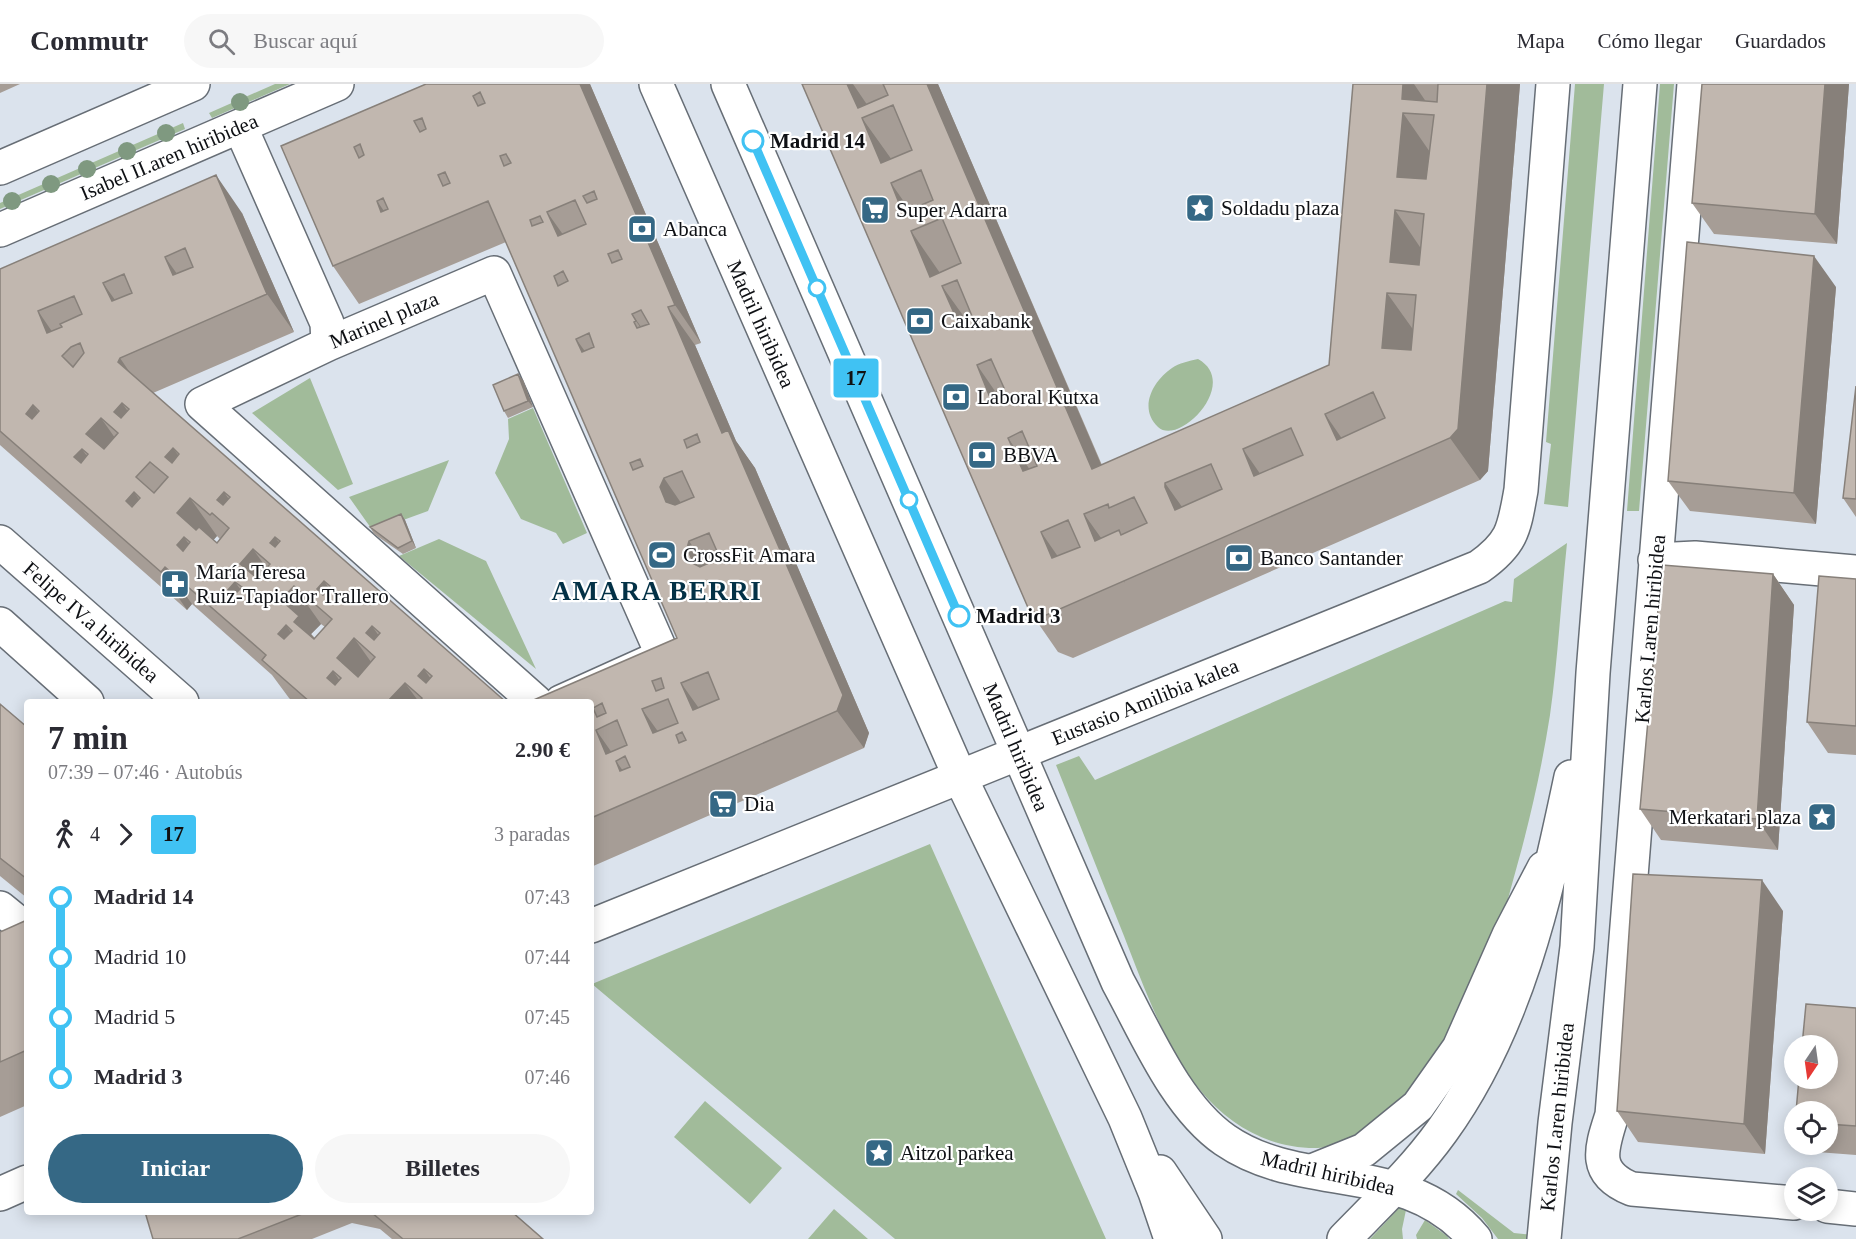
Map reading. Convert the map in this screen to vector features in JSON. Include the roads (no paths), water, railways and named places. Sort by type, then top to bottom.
[{"type":"street","points":[[0,168],[194,84]]},
{"type":"street","name":"Isabel II.aren hiribidea","points":[[0,230],[337,84]]},
{"type":"street","name":"Madril hiribidea","points":[[656,84],[960,777],[1125,1118],[1171,1239]]},
{"type":"street","name":"Madril hiribidea","points":[[728,84],[1118,982],[1174,1085],[1205,1124],[1225,1140],[1252,1155],[1280,1165],[1395,1187],[1431,1202],[1449,1214],[1475,1239]]},
{"type":"street","name":"Eustasio Amilibia kalea","points":[[594,925],[1479,567],[1503,547],[1514,525],[1521,490],[1553,84]]},
{"type":"street","name":"Karlos I.aren hiribidea","points":[[1544,1239],[1555,1123],[1577,947],[1593,673],[1640,84]]},
{"type":"street","name":"Karlos I.aren hiribidea","points":[[1694,84],[1612,1115],[1605,1136],[1602,1156],[1606,1173],[1616,1183],[1632,1189],[1784,1202]]},
{"type":"street","points":[[240,126],[327,323],[328,344]]},
{"type":"street","name":"Marinel plaza","points":[[533,699],[202,404],[328,344],[494,273],[663,656],[568,699]]},
{"type":"street","name":"Felipe IV.a hiribidea","points":[[0,542],[179,699]]},
{"type":"street","points":[[1655,560],[1695,558],[1856,572]]},
{"type":"street","points":[[0,624],[84,699]]},
{"type":"street","name":"Karlos I.aren hiribidea","points":[[1348,1235],[1395,1187],[1442,1130],[1464,1098],[1508,1010],[1527,956],[1557,842],[1593,673]]},
{"type":"street","name":"Karlos I.aren hiribidea","points":[[1312,1171],[1364,1150],[1418,1106],[1459,1048],[1509,935],[1557,842]]},
{"type":"street","points":[[0,908],[24,928]]},
{"type":"street","name":"Madril hiribidea","points":[[1125,1118],[1205,1239]]},
{"type":"street","points":[[0,1194],[24,1183]]},
{"type":"street","points":[[1838,1207],[1856,1209]]},
{"type":"place","name":"Madrid 14","points":[[753,141]]},
{"type":"place","name":"Soldadu plaza","points":[[1200,208]]},
{"type":"place","name":"Super Adarra","points":[[875,210]]},
{"type":"place","name":"Abanca","points":[[642,229]]},
{"type":"place","name":"Caixabank","points":[[920,321]]},
{"type":"place","name":"Laboral Kutxa","points":[[956,397]]},
{"type":"place","name":"BBVA","points":[[982,455]]},
{"type":"place","name":"CrossFit Amara","points":[[662,555]]},
{"type":"place","name":"Banco Santander","points":[[1239,558]]},
{"type":"place","name":"María Teresa Ruiz-Tapiador Trallero","points":[[175,584]]},
{"type":"place","name":"Madrid 3","points":[[959,616]]},
{"type":"place","name":"Dia","points":[[723,804]]},
{"type":"place","name":"Merkatari plaza","points":[[1822,817]]},
{"type":"place","name":"Aitzol parkea","points":[[879,1153]]},
{"type":"district","name":"AMARA BERRI","points":[[657,591]]}]
